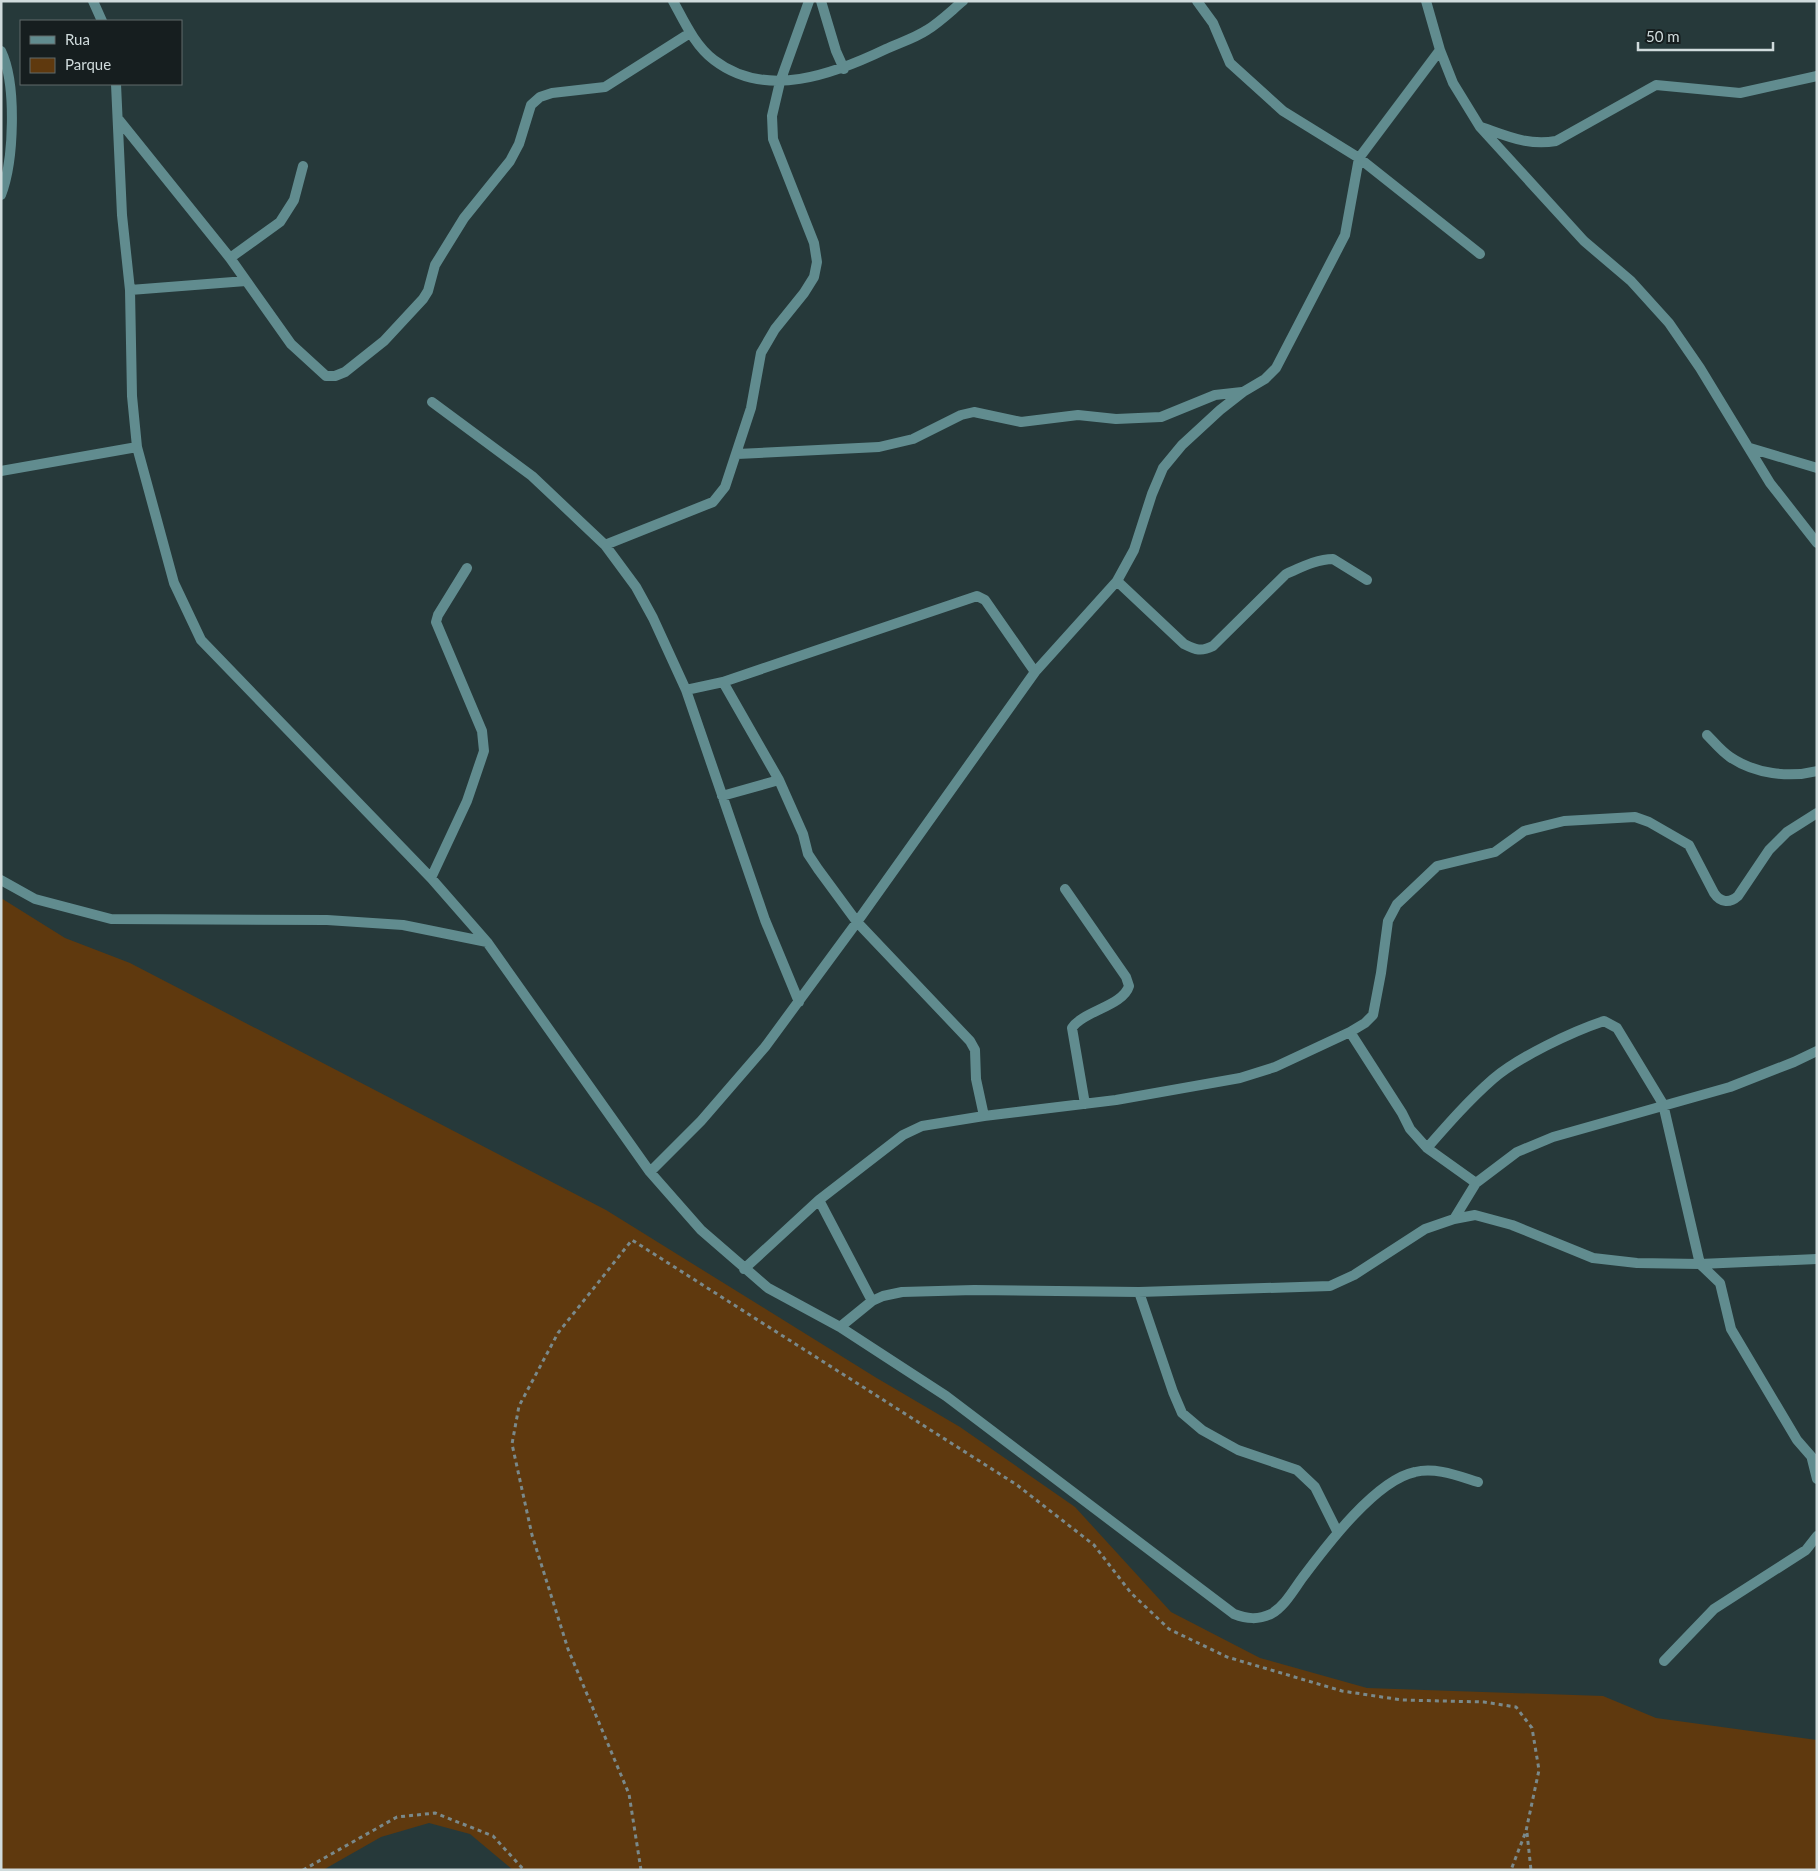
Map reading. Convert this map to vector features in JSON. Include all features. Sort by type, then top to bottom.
[{"type":"street","points":[[93,1],[102,20]]},
{"type":"street","points":[[673,1],[690,33],[712,60],[734,74],[780,82],[814,77],[844,69],[926,31],[963,1]]},
{"type":"street","points":[[605,545],[713,502],[725,487],[751,408],[761,353],[775,329],[804,293],[814,277],[817,262],[814,243],[773,139],[772,116],[780,82],[809,1]]},
{"type":"street","points":[[821,1],[844,69]]},
{"type":"street","points":[[1197,1],[1213,23],[1230,63],[1283,110],[1359,158],[1480,254]]},
{"type":"street","points":[[1426,1],[1440,50],[1453,83],[1480,127],[1584,241],[1631,281],[1669,323],[1750,448],[1770,483],[1817,543]]},
{"type":"street","points":[[119,120],[230,258],[291,344],[326,376],[335,376],[345,372],[384,340],[423,299],[428,291],[435,265],[464,218],[510,161],[519,144],[531,105],[540,97],[552,93],[605,87],[690,33]]},
{"type":"street","points":[[1,50],[10,75],[12,111],[7,180],[1,195]]},
{"type":"street","points":[[650,1172],[701,1121],[765,1047],[857,922],[1035,672],[1116,581],[1134,550],[1152,494],[1163,468],[1182,445],[1243,392],[1265,379],[1276,368],[1345,234],[1359,158],[1440,50]]},
{"type":"street","points":[[1480,127],[1540,144],[1556,142],[1656,85],[1740,93],[1817,76]]},
{"type":"street","points":[[116,85],[122,215],[130,290],[132,396],[137,447],[174,583],[201,640],[431,878],[487,942],[650,1172],[701,1230],[768,1288],[840,1327],[946,1396],[1234,1614],[1250,1620],[1271,1614],[1284,1603],[1337,1531],[1394,1478],[1416,1471],[1444,1472],[1478,1482]]},
{"type":"street","points":[[1,113],[12,111]]},
{"type":"street","points":[[230,258],[280,222],[294,200],[303,166]]},
{"type":"street","points":[[130,290],[246,281]]},
{"type":"street","points":[[736,454],[879,447],[913,440],[961,415],[974,412],[1021,422],[1078,415],[1116,419],[1161,417],[1214,395],[1243,392]]},
{"type":"street","points":[[432,402],[532,476],[605,545],[636,587],[686,690],[765,920],[799,1002]]},
{"type":"street","points":[[1,471],[137,447]]},
{"type":"street","points":[[1750,448],[1817,468]]},
{"type":"street","points":[[1116,581],[1184,644],[1197,651],[1213,646],[1286,574],[1293,571],[1326,559],[1333,559],[1367,580]]},
{"type":"street","points":[[431,878],[467,801],[484,751],[482,731],[436,622],[438,615],[467,568]]},
{"type":"street","points":[[686,690],[723,682],[978,596],[984,600],[1035,672]]},
{"type":"street","points":[[723,682],[779,780],[803,834],[808,854],[857,922],[970,1041],[975,1050],[976,1079],[984,1116]]},
{"type":"street","points":[[1707,735],[1730,757],[1753,768],[1798,776],[1817,771]]},
{"type":"street","points":[[722,796],[779,780]]},
{"type":"street","points":[[744,1269],[819,1200],[910,1132],[939,1122],[1085,1104],[1240,1078],[1275,1067],[1350,1032],[1365,1023],[1373,1015],[1388,921],[1397,904],[1437,866],[1495,852],[1524,831],[1539,826],[1564,821],[1635,817],[1650,822],[1689,845],[1717,898],[1727,901],[1738,896],[1769,850],[1781,838],[1817,813]]},
{"type":"street","points":[[1,880],[35,899],[112,919],[356,922],[403,925],[487,942]]},
{"type":"street","points":[[1065,889],[1126,977],[1129,986],[1123,995],[1078,1021],[1072,1028],[1085,1104]]},
{"type":"street","points":[[1427,1148],[1466,1104],[1494,1079],[1519,1062],[1590,1026],[1604,1021],[1617,1028],[1663,1104],[1700,1264],[1720,1283],[1731,1329],[1798,1440],[1814,1461],[1817,1479]]},
{"type":"street","points":[[1350,1032],[1402,1113],[1410,1129],[1427,1148],[1476,1183]]},
{"type":"street","points":[[1454,1219],[1476,1183],[1517,1152],[1553,1137],[1663,1104],[1730,1087],[1817,1051]]},
{"type":"street","points":[[819,1200],[872,1301]]},
{"type":"street","points":[[840,1327],[872,1301],[883,1296],[902,1292],[974,1290],[1139,1292],[1330,1286],[1354,1275],[1425,1229],[1454,1219],[1475,1215],[1495,1219],[1593,1258],[1637,1263],[1700,1264],[1817,1259]]},
{"type":"street","points":[[1139,1292],[1182,1413],[1202,1430],[1238,1450],[1297,1470],[1315,1487],[1337,1531]]},
{"type":"street","points":[[1664,1661],[1714,1609],[1806,1550],[1817,1536]]},
{"type":"path","points":[[641,1870],[629,1794],[568,1649],[532,1535],[512,1444],[519,1406],[558,1333],[632,1240],[818,1356],[1017,1485],[1094,1545],[1131,1593],[1168,1629],[1227,1657],[1342,1691],[1402,1700],[1484,1702],[1516,1706],[1532,1728],[1539,1770],[1526,1831],[1511,1870]]},
{"type":"path","points":[[303,1870],[397,1817],[436,1813],[493,1836],[524,1870]]},
{"type":"path","points":[[1526,1831],[1531,1870]]},
{"type":"green space","points":[[1,898],[65,938],[130,963],[606,1210],[875,1377],[960,1427],[1075,1507],[1171,1612],[1260,1658],[1367,1688],[1603,1696],[1656,1718],[1817,1740],[1817,1870],[513,1870],[470,1834],[429,1823],[381,1837],[323,1870],[1,1870]]}]
